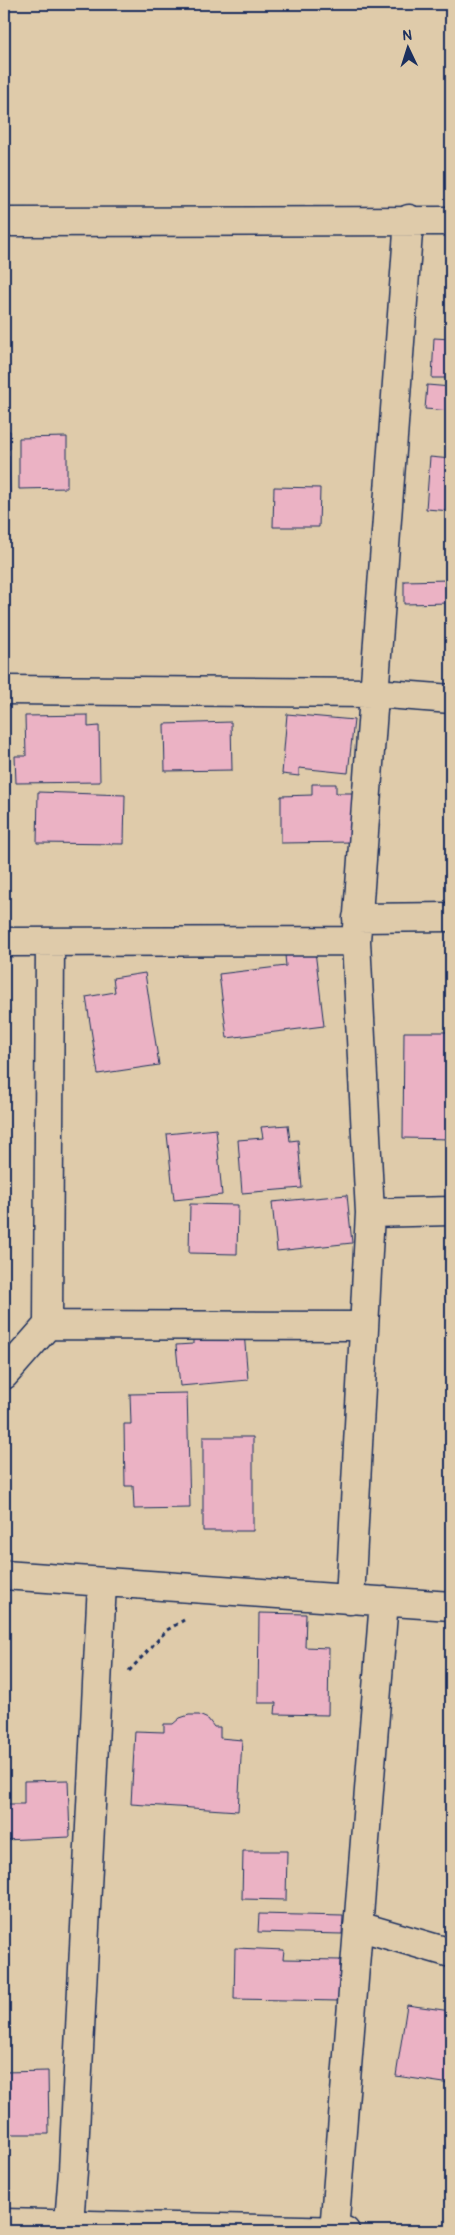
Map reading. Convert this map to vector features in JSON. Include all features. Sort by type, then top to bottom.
[{"type":"street","points":[[350,1600],[370,1212],[357,929],[409,219]]},
{"type":"street","points":[[4,222],[409,219],[451,221]]},
{"type":"street","points":[[4,690],[374,693],[451,699]]},
{"type":"street","points":[[4,942],[50,942],[357,929],[451,917]]},
{"type":"street","points":[[4,1375],[48,1325],[50,942]]},
{"type":"street","points":[[370,1212],[451,1211]]},
{"type":"street","points":[[48,1325],[363,1326]]},
{"type":"street","points":[[4,1575],[451,1606]]},
{"type":"street","points":[[69,2223],[102,1583]]},
{"type":"street","points":[[334,2231],[384,1601]]},
{"type":"street","points":[[358,1926],[451,1953]]},
{"type":"street","points":[[4,2223],[69,2223],[345,2231]]},
{"type":"path","points":[[128,1673],[166,1630],[192,1616]]},
{"type":"building","points":[[434,338],[451,339],[451,378],[432,378]]},
{"type":"building","points":[[427,385],[451,387],[451,411],[425,409]]},
{"type":"building","points":[[4,431],[10,431],[10,449],[4,450]]},
{"type":"building","points":[[67,437],[67,488],[19,489],[19,438]]},
{"type":"building","points":[[4,456],[9,456],[10,495],[4,495]]},
{"type":"building","points":[[430,457],[451,459],[451,511],[426,509]]},
{"type":"building","points":[[274,487],[320,488],[319,527],[273,527]]},
{"type":"building","points":[[449,580],[449,603],[404,604],[404,581]]},
{"type":"building","points":[[287,714],[354,720],[348,773],[299,768],[299,776],[282,774]]},
{"type":"building","points":[[88,715],[88,727],[99,726],[100,782],[16,783],[15,756],[26,756],[25,716]]},
{"type":"building","points":[[231,722],[232,770],[165,771],[164,724]]},
{"type":"building","points":[[312,784],[336,784],[336,793],[354,793],[354,842],[281,843],[281,796],[312,795]]},
{"type":"building","points":[[38,792],[125,795],[124,844],[37,843]]},
{"type":"building","points":[[315,951],[324,1026],[227,1038],[219,974],[286,966],[285,955]]},
{"type":"building","points":[[145,973],[159,1065],[98,1074],[86,997],[115,992],[113,978]]},
{"type":"building","points":[[404,1032],[451,1032],[451,1139],[403,1138]]},
{"type":"building","points":[[288,1125],[290,1141],[298,1140],[302,1188],[242,1193],[238,1140],[263,1138],[261,1127]]},
{"type":"building","points":[[216,1129],[222,1195],[174,1200],[167,1134]]},
{"type":"building","points":[[347,1195],[352,1243],[277,1251],[272,1202]]},
{"type":"building","points":[[190,1204],[238,1205],[237,1254],[189,1253]]},
{"type":"building","points":[[244,1332],[248,1380],[180,1386],[176,1345],[193,1344],[193,1337]]},
{"type":"building","points":[[187,1393],[190,1508],[134,1509],[133,1486],[125,1486],[124,1424],[131,1424],[130,1394]]},
{"type":"building","points":[[203,1437],[253,1437],[253,1531],[203,1531]]},
{"type":"building","points":[[259,1613],[306,1614],[305,1647],[329,1648],[328,1715],[275,1714],[276,1703],[258,1703]]},
{"type":"building","points":[[189,1715],[199,1715],[208,1719],[214,1727],[220,1727],[220,1738],[242,1740],[238,1811],[131,1804],[135,1731],[164,1732],[164,1724],[173,1724],[180,1718]]},
{"type":"building","points":[[68,1780],[70,1837],[4,1840],[4,1804],[24,1804],[24,1781]]},
{"type":"building","points":[[243,1851],[287,1851],[286,1900],[242,1899]]},
{"type":"building","points":[[259,1914],[343,1916],[342,1934],[258,1932]]},
{"type":"building","points":[[235,1948],[284,1950],[283,1959],[340,1960],[339,2001],[234,1999]]},
{"type":"building","points":[[407,2005],[451,2011],[451,2084],[396,2076]]},
{"type":"building","points":[[48,2071],[49,2134],[4,2134],[4,2072]]}]
